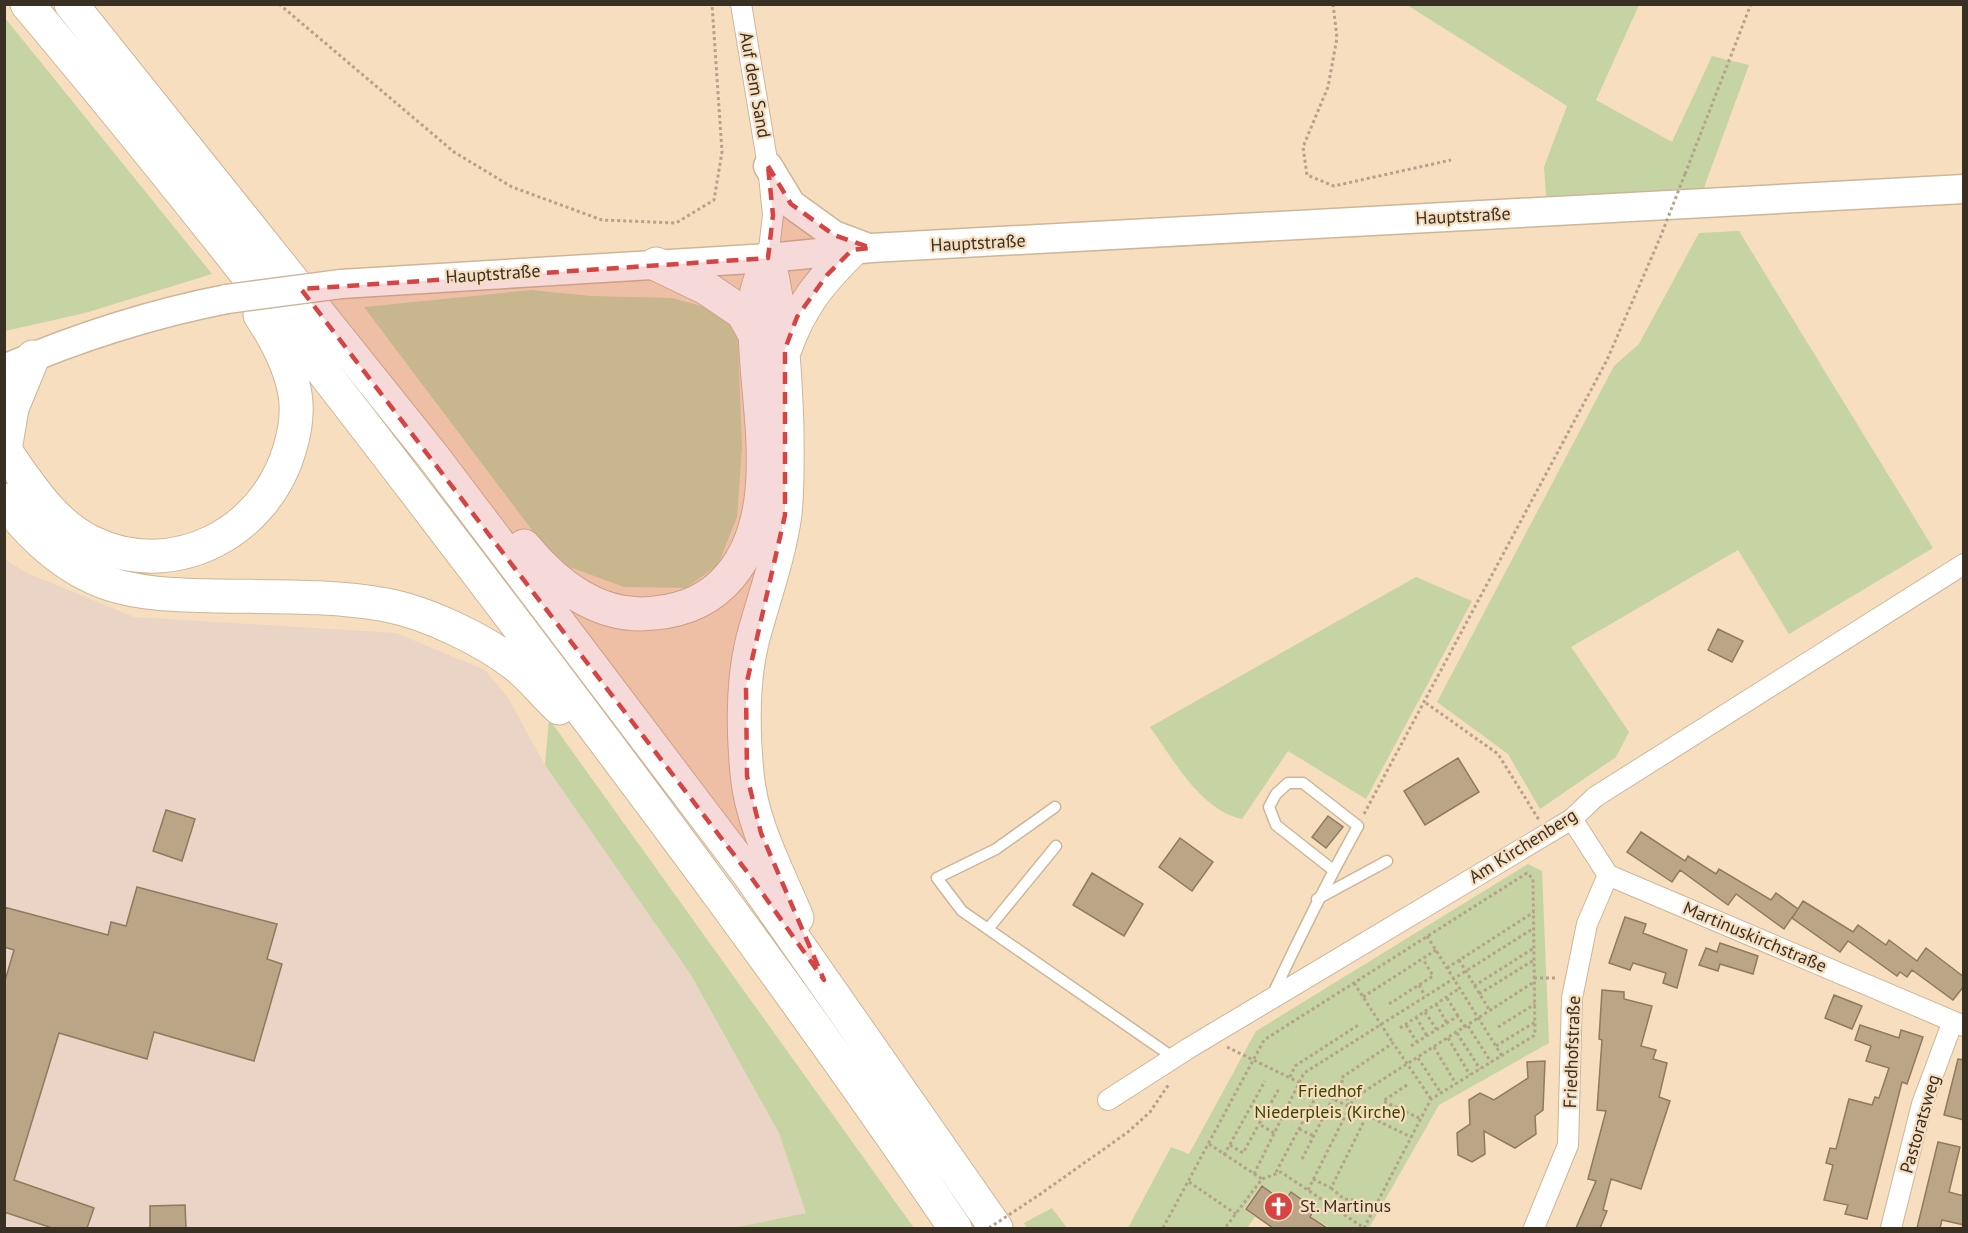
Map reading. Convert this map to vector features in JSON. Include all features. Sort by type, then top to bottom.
[{"type":"highway","points":[[27,4],[352,406],[670,825],[897,1142],[955,1228]]},
{"type":"highway","points":[[71,4],[432,454],[748,873],[996,1228]]},
{"type":"highway","points":[[14,359],[12,408],[5,450],[37,495],[62,522],[89,541],[121,554],[144,556],[180,554],[212,543],[242,525],[266,499],[284,467],[292,439],[295,395],[286,363],[271,331],[220,259],[210,229]]},
{"type":"highway","points":[[785,349],[796,317],[827,274],[862,249]]},
{"type":"highway","points":[[432,454],[473,483],[545,571],[581,598],[614,612],[643,615],[673,611],[701,601],[721,586],[739,565],[754,537],[761,508],[763,473],[755,296],[768,258]]},
{"type":"highway","points":[[768,258],[778,300],[785,349],[788,478],[785,515],[752,645],[746,696],[747,776],[761,833],[824,980]]},
{"type":"highway","points":[[656,264],[706,288],[743,313],[755,335]]},
{"type":"highway","points":[[4,501],[41,544],[74,567],[108,584],[141,591],[182,595],[330,598],[388,606],[434,620],[518,667],[580,729],[643,810],[670,825]]},
{"type":"main road","points":[[768,166],[791,204],[834,235],[862,249]]},
{"type":"main road","name":"Hauptstraße","points":[[14,359],[96,332],[227,299],[341,284],[768,258],[862,249],[1964,189]]},
{"type":"street","name":"Auf dem Sand","points":[[741,4],[768,166],[773,215],[768,258]]},
{"type":"street","name":"Am Kirchenberg","points":[[1108,1100],[1175,1067],[1212,1034],[1572,819],[1595,796],[1964,564]]},
{"type":"street","points":[[1572,819],[1608,875]]},
{"type":"street","name":"Martinuskirchstraße","points":[[1608,875],[1958,1023]]},
{"type":"street","name":"Friedhofstraße","points":[[1534,1228],[1568,1145],[1572,998],[1587,924],[1608,875]]},
{"type":"street","name":"Pastoratsweg","points":[[1891,1228],[1922,1104],[1958,1023]]},
{"type":"lane","points":[[1270,999],[1317,899],[1358,826],[1304,783],[1288,783],[1276,794],[1269,807],[1276,825],[1333,870]]},
{"type":"lane","points":[[1055,807],[996,849],[937,878],[962,911],[1175,1067]]},
{"type":"lane","points":[[988,929],[1056,846]]},
{"type":"lane","points":[[1317,899],[1387,861]]},
{"type":"path","points":[[279,4],[454,152],[512,187],[602,220],[676,223],[714,200],[722,152],[712,4]]},
{"type":"path","points":[[1333,4],[1337,38],[1328,87],[1303,147],[1307,175],[1334,186],[1451,160]]},
{"type":"path","points":[[1358,826],[1426,703],[1606,360],[1660,238],[1751,4]]},
{"type":"path","points":[[1426,703],[1498,754],[1548,834]]},
{"type":"path","points":[[1163,1228],[1264,1040],[1527,873],[1533,879],[1535,1035],[1431,1099],[1364,1228],[1281,1172],[1262,1179],[1225,1228]]},
{"type":"path","points":[[1447,968],[1534,912]]},
{"type":"path","points":[[1254,1174],[1304,1073],[1534,928]]},
{"type":"path","points":[[1427,936],[1502,1056]]},
{"type":"path","points":[[1474,986],[1534,948]]},
{"type":"path","points":[[1363,997],[1436,950]]},
{"type":"path","points":[[1389,1004],[1433,976],[1423,959]]},
{"type":"path","points":[[1459,960],[1490,1011]]},
{"type":"path","points":[[1479,994],[1534,960]]},
{"type":"path","points":[[1308,1190],[1354,1098],[1534,982]]},
{"type":"path","points":[[1354,983],[1431,1099]]},
{"type":"path","points":[[1419,985],[1426,997]]},
{"type":"path","points":[[1400,1028],[1460,988]]},
{"type":"path","points":[[1447,998],[1491,1062]]},
{"type":"path","points":[[1436,1004],[1447,1023]]},
{"type":"path","points":[[1498,1028],[1535,1004]]},
{"type":"path","points":[[1425,1012],[1437,1030]]},
{"type":"path","points":[[1411,1046],[1458,1016]]},
{"type":"path","points":[[1416,1017],[1427,1036]]},
{"type":"path","points":[[1496,1046],[1535,1022]]},
{"type":"path","points":[[1290,1077],[1295,1066],[1360,1024]]},
{"type":"path","points":[[1406,1025],[1417,1042]]},
{"type":"path","points":[[1457,1032],[1480,1069]]},
{"type":"path","points":[[1212,1034],[1221,1044],[1412,1137]]},
{"type":"path","points":[[1448,1038],[1470,1075]]},
{"type":"path","points":[[1349,1106],[1341,1078],[1393,1043]]},
{"type":"path","points":[[1434,1047],[1456,1084]]},
{"type":"path","points":[[1418,1058],[1441,1093]]},
{"type":"path","points":[[989,1228],[1128,1132],[1150,1112],[1175,1067]]},
{"type":"path","points":[[1224,1155],[1265,1081]]},
{"type":"path","points":[[1407,1086],[1383,1101],[1421,1119]]},
{"type":"path","points":[[1230,1145],[1243,1153],[1280,1087]]},
{"type":"path","points":[[1275,1174],[1319,1091]]},
{"type":"path","points":[[1302,1159],[1333,1098]]},
{"type":"path","points":[[1330,1188],[1367,1115]]},
{"type":"path","points":[[1259,1124],[1274,1133]]},
{"type":"path","points":[[1299,1129],[1314,1136]]},
{"type":"path","points":[[1209,1144],[1262,1179]]},
{"type":"path","points":[[1313,1179],[1344,1199],[1359,1201]]},
{"type":"path","points":[[1189,1182],[1236,1214]]},
{"type":"highlighted area","points":[[768,166],[791,204],[834,235],[871,248],[852,250],[827,275],[797,317],[785,349],[785,515],[746,686],[747,776],[761,833],[824,980],[748,873],[301,289],[768,258],[773,215]]},
{"type":"shaded area","points":[[4,559],[27,573],[134,617],[396,633],[485,670],[508,698],[545,765],[691,975],[779,1133],[807,1213],[733,1228],[5,1228]]},
{"type":"green space","points":[[1407,5],[1639,5],[1596,100],[1672,142],[1712,56],[1749,65],[1699,201],[1547,209],[1544,167],[1567,106]]},
{"type":"green space","points":[[4,18],[212,274],[85,313],[5,331]]},
{"type":"green space","points":[[1739,231],[1933,548],[1789,634],[1738,550],[1571,647],[1629,732],[1616,757],[1540,809],[1508,754],[1437,702],[1614,366],[1639,344],[1699,233]]},
{"type":"green space","points":[[531,290],[591,296],[672,298],[705,307],[729,320],[738,341],[742,448],[737,517],[718,565],[686,588],[624,587],[556,562],[364,307]]},
{"type":"green space","points":[[1416,577],[1472,601],[1366,799],[1288,751],[1242,819],[1227,814],[1201,795],[1150,727]]},
{"type":"green space","points":[[549,719],[914,1228],[733,1228],[806,1213],[779,1133],[691,975],[545,765]]},
{"type":"green space","name":"Friedhof Niederpleis (Kirche)","points":[[1528,864],[1542,871],[1549,1043],[1439,1105],[1369,1228],[1330,1228],[1312,1217],[1317,1209],[1291,1191],[1284,1199],[1261,1185],[1244,1209],[1255,1217],[1247,1228],[1128,1228],[1171,1147],[1189,1154],[1256,1031]]},
{"type":"green space","points":[[1052,1208],[1067,1228],[1027,1228],[1024,1223]]},
{"type":"building","points":[[1718,629],[1743,641],[1732,662],[1708,650]]},
{"type":"building","points":[[1458,758],[1479,792],[1425,825],[1404,791]]},
{"type":"building","points":[[166,810],[195,819],[182,861],[153,851]]},
{"type":"building","points":[[1328,816],[1343,827],[1326,848],[1312,837]]},
{"type":"building","points":[[1641,832],[1685,861],[1688,856],[1716,874],[1719,869],[1771,900],[1776,893],[1798,909],[1784,929],[1736,894],[1728,905],[1680,870],[1672,882],[1627,852]]},
{"type":"building","points":[[1180,838],[1213,862],[1192,891],[1159,867]]},
{"type":"building","points":[[1092,873],[1143,904],[1124,936],[1073,905]]},
{"type":"building","points":[[137,887],[277,924],[267,959],[282,964],[254,1061],[154,1032],[147,1059],[59,1033],[14,1180],[94,1208],[87,1228],[52,1228],[4,1212],[4,984],[14,950],[4,947],[4,907],[108,935],[111,922],[126,926]]},
{"type":"building","points":[[1803,901],[1853,932],[1858,925],[1886,945],[1889,940],[1917,961],[1926,948],[1964,977],[1964,986],[1953,1000],[1912,970],[1907,977],[1900,972],[1897,976],[1848,941],[1840,952],[1792,918]]},
{"type":"building","points":[[1625,917],[1646,924],[1643,933],[1687,950],[1677,988],[1663,983],[1666,973],[1633,963],[1630,970],[1609,963]]},
{"type":"building","points":[[1720,943],[1758,956],[1753,974],[1720,964],[1718,971],[1699,965],[1706,948],[1717,952]]},
{"type":"building","points":[[1602,990],[1624,992],[1624,999],[1652,1006],[1641,1046],[1656,1050],[1653,1059],[1667,1063],[1659,1097],[1670,1101],[1641,1189],[1611,1179],[1603,1210],[1607,1211],[1600,1228],[1576,1228],[1596,1181],[1588,1179],[1606,1111],[1597,1110],[1602,1040],[1599,1039]]},
{"type":"building","points":[[1834,995],[1862,1006],[1852,1029],[1825,1018]]},
{"type":"building","points":[[1860,1025],[1899,1038],[1901,1030],[1923,1037],[1907,1084],[1902,1082],[1867,1219],[1845,1214],[1848,1205],[1824,1200],[1833,1165],[1826,1163],[1830,1148],[1836,1149],[1849,1099],[1872,1105],[1875,1097],[1879,1098],[1889,1068],[1866,1061],[1871,1046],[1855,1040]]},
{"type":"building","points":[[1958,1059],[1964,1060],[1964,1120],[1944,1115]]},
{"type":"building","points":[[1545,1061],[1543,1110],[1535,1116],[1536,1134],[1515,1148],[1484,1131],[1485,1154],[1472,1162],[1458,1155],[1457,1133],[1470,1124],[1469,1100],[1480,1093],[1494,1100],[1528,1078],[1527,1062]]},
{"type":"building","points":[[1938,1142],[1960,1147],[1949,1192],[1964,1196],[1964,1225],[1942,1220],[1940,1228],[1917,1228]]},
{"type":"building","name":"St. Martinus","points":[[1262,1186],[1284,1202],[1291,1192],[1315,1209],[1310,1217],[1327,1228],[1273,1228],[1246,1209]]},
{"type":"building","points":[[185,1205],[186,1228],[150,1228],[150,1206]]},
{"type":"place","name":"St. Martinus","points":[[1279,1206]]}]
